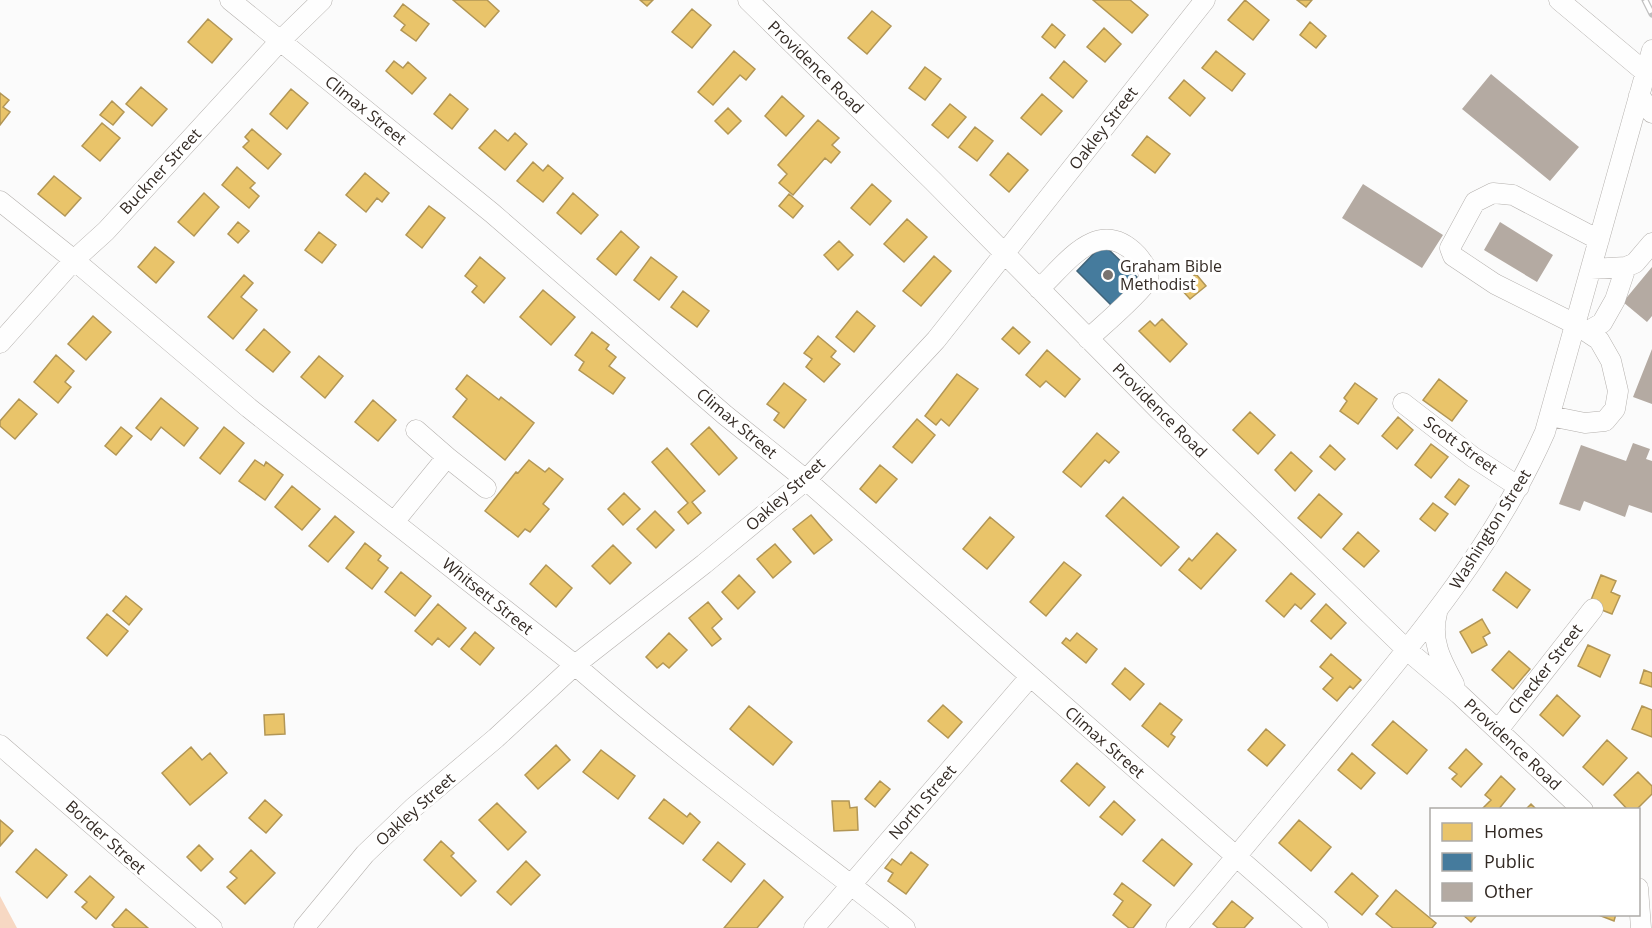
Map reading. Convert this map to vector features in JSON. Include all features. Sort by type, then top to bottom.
[{"type":"street","name":"Climax Street","points":[[230,0],[492,213],[725,415],[806,480],[1318,928]]},
{"type":"street","name":"Buckner Street","points":[[0,343],[74,260],[106,231],[280,41],[322,0]]},
{"type":"street","name":"Providence Road","points":[[748,0],[933,181],[1088,339],[1407,650],[1459,694],[1581,808]]},
{"type":"street","name":"Oakley Street","points":[[304,928],[365,854],[413,808],[496,738],[575,665],[704,564],[806,480],[936,340],[1205,0]]},
{"type":"street","points":[[1559,0],[1645,72]]},
{"type":"street","name":"Washington Street","points":[[1176,928],[1438,611],[1519,487],[1545,432],[1582,327],[1591,269],[1652,50]]},
{"type":"street","points":[[1639,95],[1652,113]]},
{"type":"street","points":[[1550,416],[1585,423],[1605,421],[1615,409],[1618,391],[1611,361],[1599,340],[1582,327],[1495,284],[1454,256],[1450,248],[1475,202],[1494,193],[1514,195],[1599,240]]},
{"type":"street","name":"Whitsett Street","points":[[0,201],[74,260],[249,408],[575,665],[742,802],[851,883],[904,928]]},
{"type":"street","points":[[1039,289],[1079,251],[1094,241],[1119,242],[1137,256],[1147,269],[1148,279],[1128,302],[1088,339]]},
{"type":"street","points":[[1591,269],[1626,267],[1635,263],[1652,243]]},
{"type":"street","points":[[1582,327],[1602,323],[1615,300],[1626,267]]},
{"type":"street","name":"Scott Street","points":[[1403,403],[1473,457],[1519,487]]},
{"type":"street","points":[[416,430],[486,488]]},
{"type":"street","points":[[394,522],[447,457]]},
{"type":"street","name":"Checker Street","points":[[1498,730],[1593,609]]},
{"type":"street","points":[[1438,611],[1434,634],[1437,648],[1459,694]]},
{"type":"street","name":"North Street","points":[[814,928],[1030,676]]},
{"type":"street","name":"Border Street","points":[[0,745],[212,928]]},
{"type":"street","points":[[1640,884],[1652,875]]},
{"type":"shaded area","points":[[0,896],[1,898],[17,928],[0,928]]},
{"type":"building: Homes","points":[[453,0],[487,0],[499,11],[485,27]]},
{"type":"building: Homes","points":[[640,0],[653,0],[647,6]]},
{"type":"building: Homes","points":[[1093,0],[1130,0],[1148,15],[1132,33]]},
{"type":"building: Homes","points":[[1245,0],[1269,20],[1253,40],[1228,20]]},
{"type":"building: Homes","points":[[1297,0],[1312,0],[1306,7]]},
{"type":"building: Homes","points":[[403,4],[429,24],[416,41],[401,30],[405,25],[394,16]]},
{"type":"building: Homes","points":[[692,9],[711,25],[692,48],[672,32]]},
{"type":"building: Homes","points":[[872,11],[891,26],[867,54],[848,38]]},
{"type":"building: Homes","points":[[208,19],[232,39],[212,63],[188,42]]},
{"type":"building: Homes","points":[[1310,22],[1326,36],[1316,48],[1300,35]]},
{"type":"building: Homes","points":[[1052,24],[1065,35],[1055,48],[1042,37]]},
{"type":"building: Homes","points":[[1104,28],[1121,44],[1105,62],[1087,47]]},
{"type":"building: Homes","points":[[734,51],[755,69],[746,80],[740,75],[713,105],[698,92]]},
{"type":"building: Homes","points":[[1216,51],[1245,74],[1232,91],[1202,68]]},
{"type":"building: Homes","points":[[394,61],[403,68],[408,62],[426,78],[412,94],[386,71]]},
{"type":"building: Homes","points":[[1064,61],[1087,81],[1073,98],[1050,78]]},
{"type":"building: Homes","points":[[925,67],[941,79],[925,100],[909,88]]},
{"type":"building: Homes","points":[[1184,80],[1205,98],[1190,116],[1169,98]]},
{"type":"building: Homes","points":[[141,87],[167,109],[152,126],[126,104]]},
{"type":"building: Homes","points":[[291,89],[308,103],[287,129],[270,114]]},
{"type":"building: Homes","points":[[0,93],[9,100],[3,107],[10,112],[0,125]]},
{"type":"building: Homes","points":[[450,94],[468,109],[452,129],[434,114]]},
{"type":"building: Homes","points":[[1042,94],[1062,111],[1041,135],[1021,118]]},
{"type":"building: Homes","points":[[782,96],[804,116],[786,136],[765,116]]},
{"type":"building: Homes","points":[[112,101],[124,112],[113,125],[100,115]]},
{"type":"building: Homes","points":[[950,104],[966,117],[948,138],[932,125]]},
{"type":"building: Homes","points":[[728,108],[741,121],[728,134],[715,121]]},
{"type":"building: Homes","points":[[818,120],[839,138],[832,145],[840,152],[831,163],[825,158],[793,195],[779,183],[787,174],[778,165]]},
{"type":"building: Homes","points":[[102,123],[120,138],[100,161],[82,146]]},
{"type":"building: Homes","points":[[975,127],[993,141],[977,161],[959,147]]},
{"type":"building: Homes","points":[[252,129],[281,154],[268,169],[243,147],[249,141],[245,137]]},
{"type":"building: Homes","points":[[495,130],[508,141],[515,133],[527,144],[505,170],[479,148]]},
{"type":"building: Homes","points":[[1147,136],[1170,154],[1155,173],[1132,155]]},
{"type":"building: Homes","points":[[1008,153],[1028,170],[1009,192],[990,175]]},
{"type":"building: Homes","points":[[533,162],[543,171],[548,165],[563,178],[543,202],[517,181]]},
{"type":"building: Homes","points":[[237,167],[255,183],[250,188],[259,196],[249,208],[222,185]]},
{"type":"building: Homes","points":[[365,173],[389,193],[382,202],[377,198],[366,212],[346,195]]},
{"type":"building: Homes","points":[[54,176],[81,198],[65,216],[38,194]]},
{"type":"building: Homes","points":[[872,184],[891,201],[870,225],[851,208]]},
{"type":"building: Homes","points":[[204,193],[219,207],[194,236],[178,222]]},
{"type":"building: Homes","points":[[573,193],[598,215],[581,234],[557,213]]},
{"type":"building: Homes","points":[[789,194],[803,206],[793,218],[779,206]]},
{"type":"building: Homes","points":[[429,206],[445,218],[422,248],[406,235]]},
{"type":"building: Homes","points":[[907,219],[927,237],[904,262],[884,244]]},
{"type":"building: Homes","points":[[238,222],[249,231],[238,243],[228,234]]},
{"type":"building: Homes","points":[[621,231],[639,247],[616,275],[597,259]]},
{"type":"building: Homes","points":[[319,232],[336,245],[322,263],[305,250]]},
{"type":"building: Homes","points":[[839,241],[853,255],[838,270],[824,255]]},
{"type":"building: Homes","points":[[155,247],[174,262],[156,283],[138,267]]},
{"type":"building: Homes","points":[[934,256],[951,271],[921,306],[903,291]]},
{"type":"building: Homes","points":[[480,257],[505,278],[484,303],[472,292],[477,286],[465,276]]},
{"type":"building: Homes","points":[[651,257],[677,277],[659,300],[634,280]]},
{"type":"building: Homes","points":[[1196,274],[1206,286],[1190,299],[1180,288]]},
{"type":"building: Homes","points":[[244,275],[253,283],[241,297],[257,310],[233,339],[208,317]]},
{"type":"building: Homes","points":[[543,290],[575,317],[551,345],[520,317]]},
{"type":"building: Homes","points":[[683,291],[709,311],[697,327],[671,307]]},
{"type":"building: Homes","points":[[857,311],[875,326],[854,352],[836,337]]},
{"type":"building: Homes","points":[[93,316],[111,332],[86,360],[68,344]]},
{"type":"building: Homes","points":[[1162,319],[1187,344],[1170,362],[1139,331],[1150,321],[1155,326]]},
{"type":"building: Homes","points":[[1013,327],[1030,342],[1019,354],[1002,339]]},
{"type":"building: Homes","points":[[264,329],[290,352],[273,372],[246,350]]},
{"type":"building: Homes","points":[[592,332],[609,345],[606,349],[616,357],[609,366],[625,378],[613,394],[579,370],[584,362],[575,355]]},
{"type":"building: Homes","points":[[818,336],[836,351],[831,357],[840,364],[824,382],[806,367],[812,359],[804,353]]},
{"type":"building: Homes","points":[[1047,350],[1080,379],[1065,397],[1046,381],[1040,387],[1026,375]]},
{"type":"building: Homes","points":[[56,355],[74,371],[65,382],[71,387],[58,403],[34,382]]},
{"type":"building: Homes","points":[[319,356],[343,376],[325,398],[301,377]]},
{"type":"building: Homes","points":[[957,374],[978,389],[949,426],[941,419],[936,425],[925,416]]},
{"type":"building: Homes","points":[[467,375],[499,400],[501,397],[534,423],[505,460],[453,417],[467,399],[456,389]]},
{"type":"building: Homes","points":[[1439,379],[1467,401],[1452,421],[1423,400]]},
{"type":"building: Homes","points":[[784,383],[806,400],[784,428],[774,420],[779,413],[767,404]]},
{"type":"building: Homes","points":[[1355,383],[1377,399],[1358,424],[1340,411],[1347,401],[1344,398]]},
{"type":"building: Homes","points":[[161,398],[198,428],[184,446],[161,427],[151,440],[136,428]]},
{"type":"building: Homes","points":[[19,399],[37,414],[15,439],[0,426],[0,421]]},
{"type":"building: Homes","points":[[373,400],[396,420],[378,441],[355,422]]},
{"type":"building: Homes","points":[[1250,412],[1275,435],[1258,454],[1233,430]]},
{"type":"building: Homes","points":[[1398,417],[1413,430],[1397,449],[1382,436]]},
{"type":"building: Homes","points":[[917,419],[935,435],[912,463],[893,447]]},
{"type":"building: Homes","points":[[121,427],[132,436],[116,455],[105,446]]},
{"type":"building: Homes","points":[[224,427],[244,443],[220,474],[200,458]]},
{"type":"building: Homes","points":[[709,427],[737,458],[719,475],[691,444]]},
{"type":"building: Homes","points":[[1097,433],[1119,452],[1109,463],[1105,460],[1081,487],[1063,472]]},
{"type":"building: Homes","points":[[1431,444],[1448,457],[1431,478],[1415,465]]},
{"type":"building: Homes","points":[[1330,445],[1345,459],[1335,470],[1320,457]]},
{"type":"building: Homes","points":[[667,448],[705,491],[692,502],[701,513],[688,524],[678,512],[688,503],[652,462]]},
{"type":"building: Homes","points":[[1291,452],[1312,471],[1295,491],[1275,470]]},
{"type":"building: Homes","points":[[255,460],[264,466],[266,462],[283,475],[265,500],[239,481]]},
{"type":"building: Homes","points":[[529,460],[545,472],[549,468],[563,479],[543,504],[549,509],[530,532],[525,529],[518,537],[485,511],[516,472],[518,473]]},
{"type":"building: Homes","points":[[880,465],[897,479],[876,503],[860,489]]},
{"type":"building: Homes","points":[[1459,479],[1469,486],[1455,505],[1445,497]]},
{"type":"building: Homes","points":[[292,486],[320,509],[302,530],[275,507]]},
{"type":"building: Homes","points":[[624,493],[640,509],[623,525],[608,509]]},
{"type":"building: Homes","points":[[1319,494],[1342,514],[1321,538],[1298,518]]},
{"type":"building: Homes","points":[[1123,497],[1179,547],[1161,566],[1106,516]]},
{"type":"building: Homes","points":[[1433,503],[1448,514],[1435,531],[1420,519]]},
{"type":"building: Homes","points":[[655,511],[674,530],[656,548],[637,529]]},
{"type":"building: Homes","points":[[811,515],[832,540],[814,554],[793,529]]},
{"type":"building: Homes","points":[[335,516],[354,532],[328,562],[309,546]]},
{"type":"building: Homes","points":[[990,517],[1014,537],[987,569],[963,549]]},
{"type":"building: Homes","points":[[1358,532],[1379,551],[1364,567],[1343,549]]},
{"type":"building: Homes","points":[[1217,533],[1236,550],[1201,589],[1179,570],[1189,558],[1192,561]]},
{"type":"building: Homes","points":[[365,543],[381,556],[378,560],[388,568],[372,589],[346,568]]},
{"type":"building: Homes","points":[[775,544],[791,562],[773,578],[757,559]]},
{"type":"building: Homes","points":[[613,545],[631,563],[610,584],[592,566]]},
{"type":"building: Homes","points":[[1064,562],[1081,575],[1046,616],[1030,602]]},
{"type":"building: Homes","points":[[546,565],[572,588],[556,607],[530,584]]},
{"type":"building: Homes","points":[[401,572],[431,596],[415,616],[385,592]]},
{"type":"building: Homes","points":[[1506,572],[1530,590],[1517,608],[1493,590]]},
{"type":"building: Homes","points":[[1291,573],[1315,594],[1301,609],[1295,604],[1284,617],[1266,601]]},
{"type":"building: Homes","points":[[739,575],[755,592],[738,609],[722,592]]},
{"type":"building: Homes","points":[[1601,575],[1616,581],[1611,592],[1620,596],[1612,614],[1589,605]]},
{"type":"building: Homes","points":[[126,596],[142,609],[129,625],[113,611]]},
{"type":"building: Homes","points":[[708,602],[722,619],[712,628],[721,639],[712,646],[689,618]]},
{"type":"building: Homes","points":[[438,604],[466,628],[449,647],[438,638],[432,645],[415,631]]},
{"type":"building: Homes","points":[[1326,604],[1346,623],[1331,639],[1311,621]]},
{"type":"building: Homes","points":[[107,614],[128,631],[107,656],[87,638]]},
{"type":"building: Homes","points":[[1482,619],[1490,633],[1483,637],[1487,645],[1472,653],[1460,632]]},
{"type":"building: Homes","points":[[475,632],[494,648],[480,665],[461,649]]},
{"type":"building: Homes","points":[[669,633],[687,650],[669,668],[663,663],[657,668],[646,657]]},
{"type":"building: Homes","points":[[1077,633],[1097,649],[1086,663],[1062,643],[1066,638],[1070,641]]},
{"type":"building: Homes","points":[[1588,645],[1610,655],[1600,677],[1578,666]]},
{"type":"building: Homes","points":[[1509,651],[1530,669],[1513,689],[1492,670]]},
{"type":"building: Homes","points":[[1331,654],[1361,680],[1353,689],[1350,686],[1337,701],[1323,689],[1333,678],[1320,667]]},
{"type":"building: Homes","points":[[1125,668],[1144,684],[1130,700],[1112,684]]},
{"type":"building: Homes","points":[[1644,670],[1652,673],[1652,687],[1640,683]]},
{"type":"building: Homes","points":[[1557,695],[1580,716],[1563,736],[1540,715]]},
{"type":"building: Homes","points":[[1160,703],[1182,720],[1171,734],[1175,737],[1168,747],[1142,726]]},
{"type":"building: Homes","points":[[943,705],[962,722],[948,738],[928,721]]},
{"type":"building: Homes","points":[[749,706],[792,742],[773,765],[730,729]]},
{"type":"building: Homes","points":[[1642,706],[1652,710],[1652,737],[1632,729]]},
{"type":"building: Homes","points":[[284,714],[285,734],[265,735],[264,715]]},
{"type":"building: Homes","points":[[1393,721],[1427,750],[1407,774],[1372,745]]},
{"type":"building: Homes","points":[[1266,729],[1285,745],[1267,766],[1248,750]]},
{"type":"building: Homes","points":[[1607,740],[1627,758],[1603,785],[1583,767]]},
{"type":"building: Homes","points":[[556,745],[570,760],[538,789],[525,775]]},
{"type":"building: Homes","points":[[191,747],[202,760],[210,753],[227,773],[190,805],[162,773]]},
{"type":"building: Homes","points":[[1466,749],[1482,764],[1461,787],[1452,779],[1457,774],[1449,768]]},
{"type":"building: Homes","points":[[601,750],[635,776],[618,799],[583,772]]},
{"type":"building: Homes","points":[[1352,753],[1375,773],[1361,789],[1338,770]]},
{"type":"building: Homes","points":[[1077,763],[1105,787],[1089,806],[1061,781]]},
{"type":"building: Homes","points":[[1638,772],[1652,786],[1652,794],[1638,808],[1626,808],[1614,795]]},
{"type":"building: Homes","points":[[1501,776],[1515,789],[1500,808],[1483,808],[1491,800],[1485,795]]},
{"type":"building: Homes","points":[[880,781],[890,789],[875,807],[865,799]]},
{"type":"building: Homes","points":[[664,799],[687,817],[690,813],[700,822],[683,844],[649,818]]},
{"type":"building: Homes","points":[[265,800],[282,815],[266,833],[249,818]]},
{"type":"building: Homes","points":[[832,801],[849,801],[850,808],[857,807],[858,830],[834,831]]},
{"type":"building: Homes","points":[[1114,801],[1135,820],[1122,835],[1100,817]]},
{"type":"building: Homes","points":[[497,803],[526,832],[508,850],[479,820]]},
{"type":"building: Homes","points":[[0,820],[13,831],[0,846]]},
{"type":"building: Homes","points":[[1299,820],[1331,847],[1311,871],[1279,843]]},
{"type":"building: Homes","points":[[1162,839],[1192,864],[1174,886],[1143,861]]},
{"type":"building: Homes","points":[[441,841],[454,853],[451,856],[476,881],[461,896],[424,860]]},
{"type":"building: Homes","points":[[718,842],[745,864],[731,882],[703,860]]},
{"type":"building: Homes","points":[[199,845],[213,859],[201,871],[187,857]]},
{"type":"building: Homes","points":[[36,849],[67,875],[47,898],[16,872]]},
{"type":"building: Homes","points":[[251,850],[275,873],[245,904],[227,887],[237,878],[230,872]]},
{"type":"building: Homes","points":[[911,852],[928,865],[906,894],[888,881],[893,873],[885,868],[892,859],[901,865]]},
{"type":"building: Homes","points":[[526,861],[540,875],[511,905],[497,892]]},
{"type":"building: Homes","points":[[1352,873],[1378,896],[1362,915],[1335,892]]},
{"type":"building: Homes","points":[[90,876],[114,897],[96,919],[82,907],[87,902],[75,892]]},
{"type":"building: Homes","points":[[764,880],[783,897],[757,928],[724,928]]},
{"type":"building: Homes","points":[[1122,883],[1151,905],[1133,928],[1129,928],[1113,915],[1123,901],[1114,894]]},
{"type":"building: Homes","points":[[1396,890],[1436,923],[1432,928],[1393,928],[1376,914]]},
{"type":"building: Homes","points":[[1232,901],[1253,918],[1244,928],[1218,928],[1213,924]]},
{"type":"building: Homes","points":[[126,909],[148,928],[115,928],[112,925]]},
{"type":"building: Homes","points":[[1464,916],[1476,916],[1471,922]]},
{"type":"building: Homes","points":[[1601,916],[1615,916],[1614,921]]},
{"type":"building: Public","name":"Graham Bible Methodist","points":[[1103,244],[1140,280],[1113,307],[1077,271]]},
{"type":"building: Other","points":[[1491,74],[1579,147],[1550,181],[1462,109]]},
{"type":"building: Other","points":[[1363,184],[1443,235],[1422,268],[1342,218]]},
{"type":"building: Other","points":[[1500,222],[1553,255],[1537,282],[1484,250]]},
{"type":"building: Other","points":[[1652,267],[1652,316],[1647,322],[1623,302]]},
{"type":"building: Other","points":[[1652,349],[1652,404],[1633,397]]},
{"type":"building: Other","points":[[1633,443],[1650,449],[1646,459],[1652,461],[1652,513],[1629,505],[1625,517],[1584,501],[1580,511],[1559,504],[1581,445],[1626,461]]},
{"type":"railway","points":[[1645,0],[1652,14]]},
{"type":"place","name":"Graham Bible Methodist","points":[[1108,275]]}]
